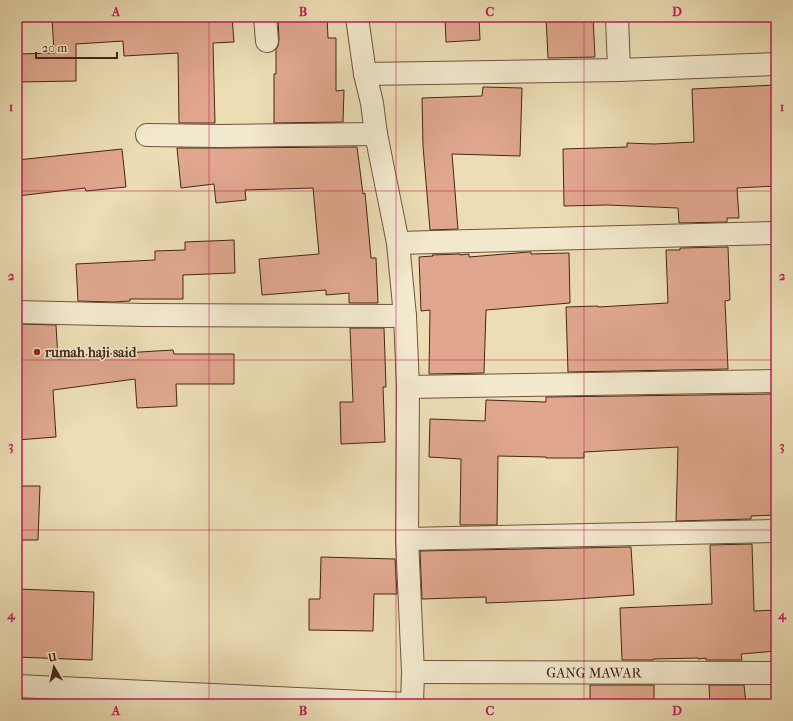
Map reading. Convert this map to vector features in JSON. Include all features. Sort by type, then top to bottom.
[{"type":"street","points":[[265,17],[267,41]]},
{"type":"street","points":[[357,17],[365,74],[372,103],[376,134],[398,243],[405,316],[408,387],[407,539],[413,672],[412,704]]},
{"type":"street","points":[[617,17],[619,70]]},
{"type":"street","points":[[365,74],[619,70],[776,64]]},
{"type":"street","points":[[147,135],[220,136],[376,134]]},
{"type":"street","points":[[398,243],[776,233]]},
{"type":"street","points":[[17,312],[144,316],[405,316]]},
{"type":"street","points":[[408,387],[776,381]]},
{"type":"street","points":[[407,539],[776,531]]},
{"type":"street","name":"GANG MAWAR","points":[[413,672],[776,673]]},
{"type":"street","points":[[17,686],[408,704]]},
{"type":"building","points":[[52,17],[232,17],[234,42],[213,43],[215,123],[179,123],[178,53],[124,56],[123,41],[76,44],[76,81],[17,82],[17,54],[54,53]]},
{"type":"building","points":[[278,17],[327,17],[328,38],[336,38],[336,91],[344,90],[343,122],[274,123],[274,74],[276,74],[276,49],[279,40]]},
{"type":"building","points":[[445,17],[479,17],[480,40],[446,42]]},
{"type":"building","points":[[546,17],[593,17],[595,57],[548,58]]},
{"type":"building","points":[[776,85],[776,186],[737,188],[739,218],[727,218],[727,222],[679,223],[678,208],[607,205],[564,206],[563,149],[627,147],[627,143],[654,144],[694,142],[692,89]]},
{"type":"building","points":[[483,87],[522,88],[520,156],[452,154],[458,229],[430,230],[423,146],[422,98],[482,96]]},
{"type":"building","points":[[357,147],[363,194],[365,193],[371,258],[376,258],[378,303],[349,303],[349,293],[326,295],[326,290],[262,295],[259,259],[319,254],[313,188],[245,190],[246,200],[216,203],[214,184],[181,188],[177,148]]},
{"type":"building","points":[[122,149],[126,187],[86,191],[85,188],[17,196],[17,160]]},
{"type":"building","points":[[234,240],[235,273],[183,275],[183,299],[130,299],[130,301],[114,302],[78,301],[76,264],[155,260],[155,251],[185,250],[185,242]]},
{"type":"building","points":[[728,247],[730,300],[725,301],[728,369],[568,372],[566,307],[598,307],[668,303],[666,250],[680,250],[680,248]]},
{"type":"building","points":[[531,252],[531,254],[569,253],[570,303],[486,310],[484,373],[429,374],[430,310],[421,311],[419,257],[433,256],[432,255],[469,254],[469,257]]},
{"type":"building","points":[[17,324],[56,325],[58,359],[107,352],[107,354],[173,350],[174,354],[234,354],[234,384],[176,384],[177,406],[137,408],[135,379],[53,390],[56,437],[17,440]]},
{"type":"building","points":[[350,328],[384,328],[386,387],[383,387],[385,442],[341,444],[340,402],[353,402]]},
{"type":"building","points":[[776,394],[776,515],[751,516],[751,519],[676,521],[678,447],[584,452],[584,458],[498,456],[497,525],[460,525],[461,459],[429,457],[430,419],[485,421],[486,400],[546,402],[546,397]]},
{"type":"building","points":[[17,486],[40,486],[38,540],[17,540]]},
{"type":"building","points":[[752,544],[754,611],[776,610],[776,651],[741,654],[742,660],[706,660],[706,658],[698,658],[622,660],[620,608],[712,604],[710,545]]},
{"type":"building","points":[[631,547],[634,595],[486,603],[486,597],[422,599],[420,551]]},
{"type":"building","points":[[321,557],[395,559],[397,594],[374,594],[373,631],[309,630],[309,599],[320,599]]},
{"type":"building","points":[[17,589],[94,592],[92,660],[17,657]]},
{"type":"building","points":[[590,685],[654,685],[654,704],[590,704]]},
{"type":"building","points":[[709,685],[744,685],[746,704],[710,704]]},
{"type":"place","name":"rumah haji said","points":[[37,352]]}]
